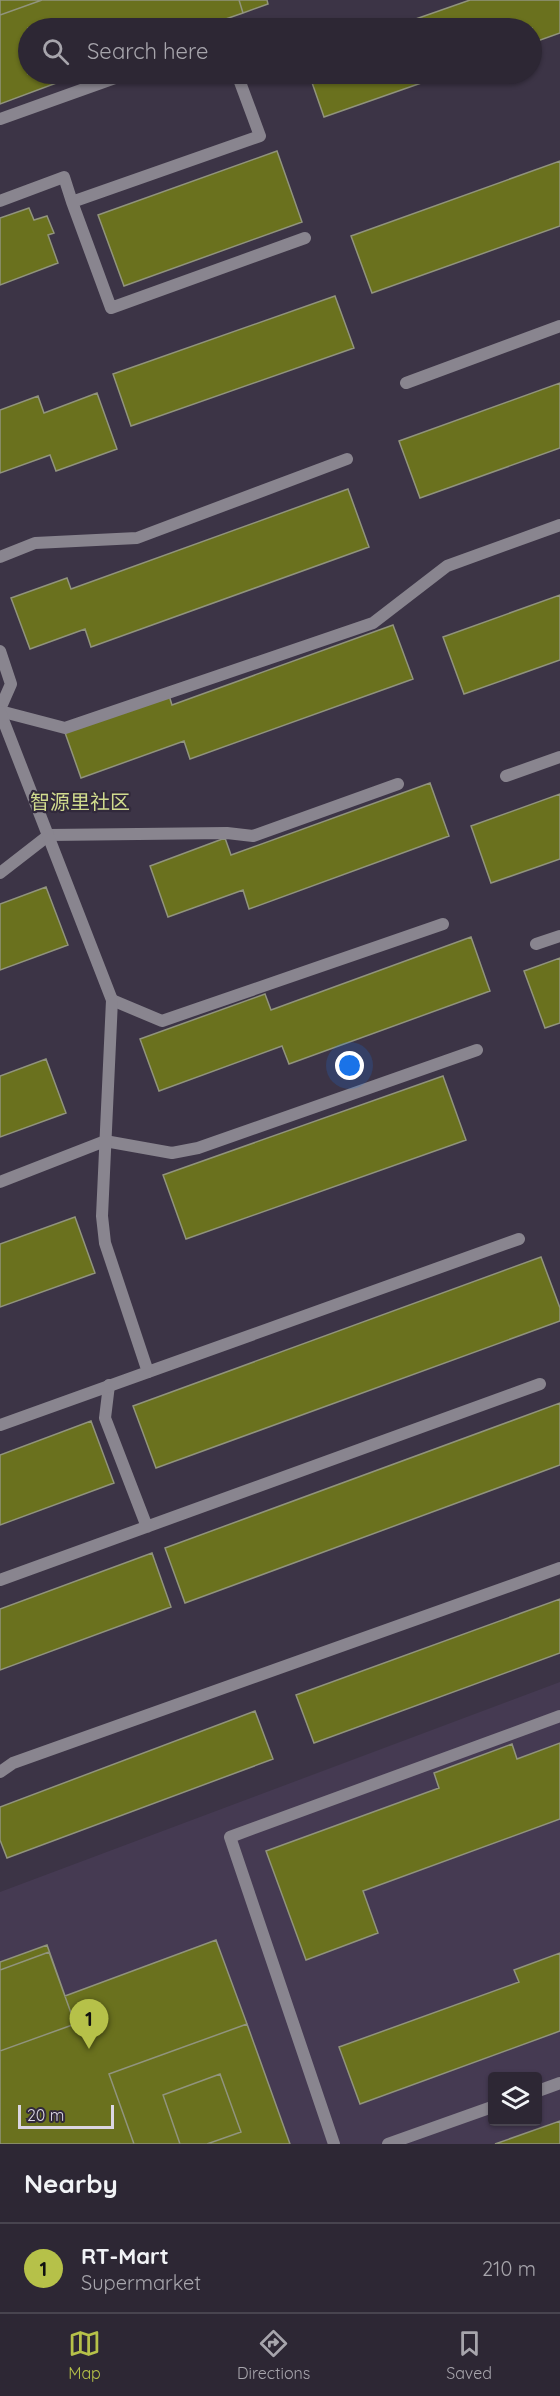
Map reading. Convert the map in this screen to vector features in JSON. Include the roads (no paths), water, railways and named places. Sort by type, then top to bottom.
[{"type":"street","points":[[0,119],[98,84]]},
{"type":"street","points":[[72,202],[260,136],[241,84]]},
{"type":"street","points":[[0,201],[64,177],[111,308],[305,238]]},
{"type":"street","points":[[406,383],[560,326]]},
{"type":"street","points":[[0,557],[35,543],[137,538],[347,459]]},
{"type":"street","points":[[0,711],[65,728],[374,623],[447,566],[560,525]]},
{"type":"street","points":[[0,651],[11,684],[0,711],[112,1000],[102,1216],[105,1243],[148,1372]]},
{"type":"street","points":[[506,776],[560,757]]},
{"type":"street","points":[[0,873],[49,835],[227,833],[253,836],[398,784]]},
{"type":"street","points":[[112,1000],[162,1021],[443,924]]},
{"type":"street","points":[[536,944],[560,936]]},
{"type":"street","points":[[0,1182],[105,1141],[172,1153],[198,1148],[477,1050]]},
{"type":"street","points":[[0,1425],[519,1239]]},
{"type":"street","points":[[0,1580],[540,1384]]},
{"type":"street","points":[[110,1385],[105,1418],[147,1527]]},
{"type":"street","points":[[0,1772],[24,1759],[560,1568]]},
{"type":"street","points":[[334,2144],[230,1837],[560,1716]]},
{"type":"street","points":[[542,2089],[560,2083]]},
{"type":"street","points":[[388,2144],[488,2108]]},
{"type":"place","name":"RT-Mart","points":[[89,2049]]},
{"type":"district","name":"智源里社区","points":[[80,802]]}]
